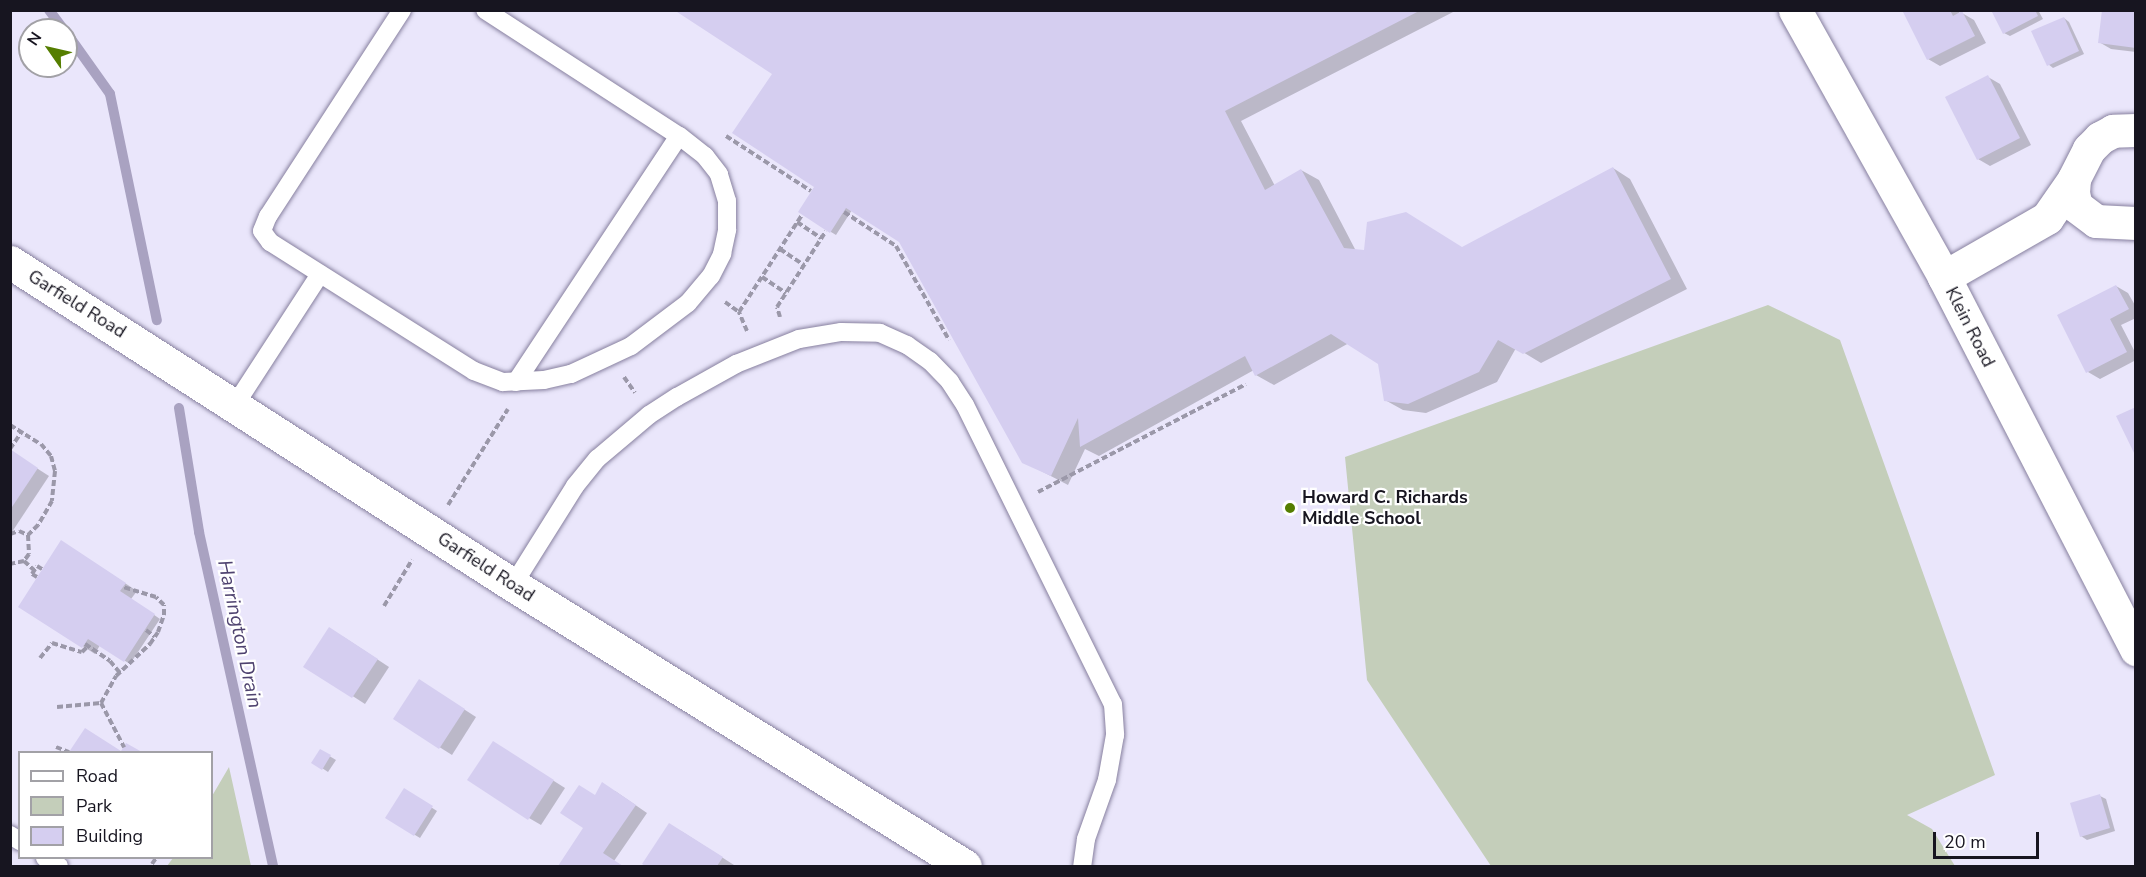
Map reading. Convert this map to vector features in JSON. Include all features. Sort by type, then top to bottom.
[{"type":"street","name":"Klein Road","points":[[1795,10],[1944,277],[2136,649]]},
{"type":"street","points":[[1944,277],[2047,218],[2074,179],[2089,149],[2100,138],[2113,131],[2136,130]]},
{"type":"street","points":[[2074,179],[2073,194],[2076,206],[2083,214],[2096,221]]},
{"type":"street","points":[[2047,218],[2136,223]]},
{"type":"street","name":"Garfield Road","points":[[10,262],[513,585],[965,867]]},
{"type":"lane","points":[[402,10],[268,216],[262,231],[270,242],[474,371],[503,382],[544,380],[571,374],[631,346],[688,303],[711,276],[722,254],[726,238],[727,201],[719,174],[705,156],[679,136],[485,10]]},
{"type":"lane","points":[[516,382],[679,136]]},
{"type":"lane","points":[[235,405],[320,274]]},
{"type":"lane","points":[[513,585],[575,486],[597,459],[649,415],[677,397],[736,364],[799,339],[841,332],[880,333],[907,345],[930,361],[950,382],[965,405],[1113,704],[1115,735],[1107,780],[1086,839],[1083,867]]},
{"type":"path","points":[[725,135],[812,191]]},
{"type":"path","points":[[844,212],[896,246],[953,346]]},
{"type":"path","points":[[739,312],[802,215]]},
{"type":"path","points":[[797,222],[821,237]]},
{"type":"path","points":[[780,317],[777,307],[826,231]]},
{"type":"path","points":[[780,249],[804,265]]},
{"type":"path","points":[[762,277],[786,293]]},
{"type":"path","points":[[724,301],[739,312],[748,332]]},
{"type":"path","points":[[624,376],[637,396]]},
{"type":"path","points":[[1036,493],[1246,384]]},
{"type":"path","points":[[443,513],[511,405]]},
{"type":"path","points":[[10,425],[41,444],[51,456],[55,471],[52,501],[38,525],[28,535],[29,554],[24,561],[10,564]]},
{"type":"path","points":[[10,449],[22,431]]},
{"type":"path","points":[[10,534],[19,531],[28,535]]},
{"type":"path","points":[[384,606],[418,552]]},
{"type":"path","points":[[24,561],[34,570]]},
{"type":"path","points":[[37,577],[32,574],[34,570],[37,566],[42,569]]},
{"type":"path","points":[[101,703],[120,673],[155,637],[162,625],[164,605],[146,592],[123,587]]},
{"type":"path","points":[[146,630],[155,637]]},
{"type":"path","points":[[40,658],[52,643],[82,652],[87,645],[110,661],[120,673]]},
{"type":"path","points":[[57,707],[101,703]]},
{"type":"path","points":[[101,703],[124,747]]},
{"type":"path","points":[[56,747],[66,751]]},
{"type":"path","points":[[152,864],[155,859]]},
{"type":"green space","points":[[1768,305],[1840,340],[1995,775],[1907,815],[1932,829],[1955,866],[1491,866],[1367,680],[1345,457]]},
{"type":"green space","points":[[229,767],[251,866],[167,866],[172,859],[213,859],[213,794]]},
{"type":"building","points":[[674,10],[1421,10],[1225,111],[1265,190],[1301,169],[1344,248],[1364,250],[1367,222],[1406,212],[1462,247],[1613,167],[1671,279],[1523,354],[1498,340],[1479,372],[1408,404],[1384,401],[1378,364],[1331,334],[1255,376],[1245,356],[1080,447],[1078,418],[1051,476],[1022,463],[899,242],[846,208],[830,233],[798,212],[814,187],[732,133],[772,74]]},
{"type":"building","points":[[1902,10],[1950,10],[1953,16],[1962,11],[1975,36],[1927,60]]},
{"type":"building","points":[[1991,10],[2035,10],[2038,16],[2003,34]]},
{"type":"building","points":[[2102,10],[2136,10],[2136,48],[2098,43]]},
{"type":"building","points":[[2064,17],[2079,51],[2047,66],[2031,31]]},
{"type":"building","points":[[1988,75],[2020,138],[1977,160],[1945,97]]},
{"type":"building","points":[[2116,285],[2129,309],[2110,319],[2127,352],[2086,373],[2057,315]]},
{"type":"building","points":[[2136,407],[2136,457],[2116,416]]},
{"type":"building","points":[[10,449],[38,468],[10,510]]},
{"type":"building","points":[[61,540],[126,583],[120,591],[155,614],[124,662],[88,639],[82,648],[18,607]]},
{"type":"building","points":[[329,627],[378,659],[352,698],[303,667]]},
{"type":"building","points":[[419,679],[465,709],[439,749],[393,719]]},
{"type":"building","points":[[85,728],[121,751],[70,751]]},
{"type":"building","points":[[493,741],[554,780],[528,820],[467,780]]},
{"type":"building","points":[[126,743],[140,751],[121,751]]},
{"type":"building","points":[[320,749],[331,755],[322,770],[311,763]]},
{"type":"building","points":[[602,782],[636,805],[603,853],[623,866],[558,866],[583,828],[560,813],[579,785],[595,795]]},
{"type":"building","points":[[404,788],[433,806],[414,836],[385,818]]},
{"type":"building","points":[[2100,794],[2110,828],[2080,837],[2070,803]]},
{"type":"building","points":[[669,823],[723,857],[717,866],[645,866],[642,864]]},
{"type":"waterway","name":"Harrington Drain","points":[[49,10],[55,18]]},
{"type":"waterway","name":"Harrington Drain","points":[[78,49],[110,94],[157,320]]},
{"type":"waterway","name":"Harrington Drain","points":[[179,408],[199,532],[273,866]]},
{"type":"place","name":"Howard C. Richards Middle School","points":[[1290,508]]}]
